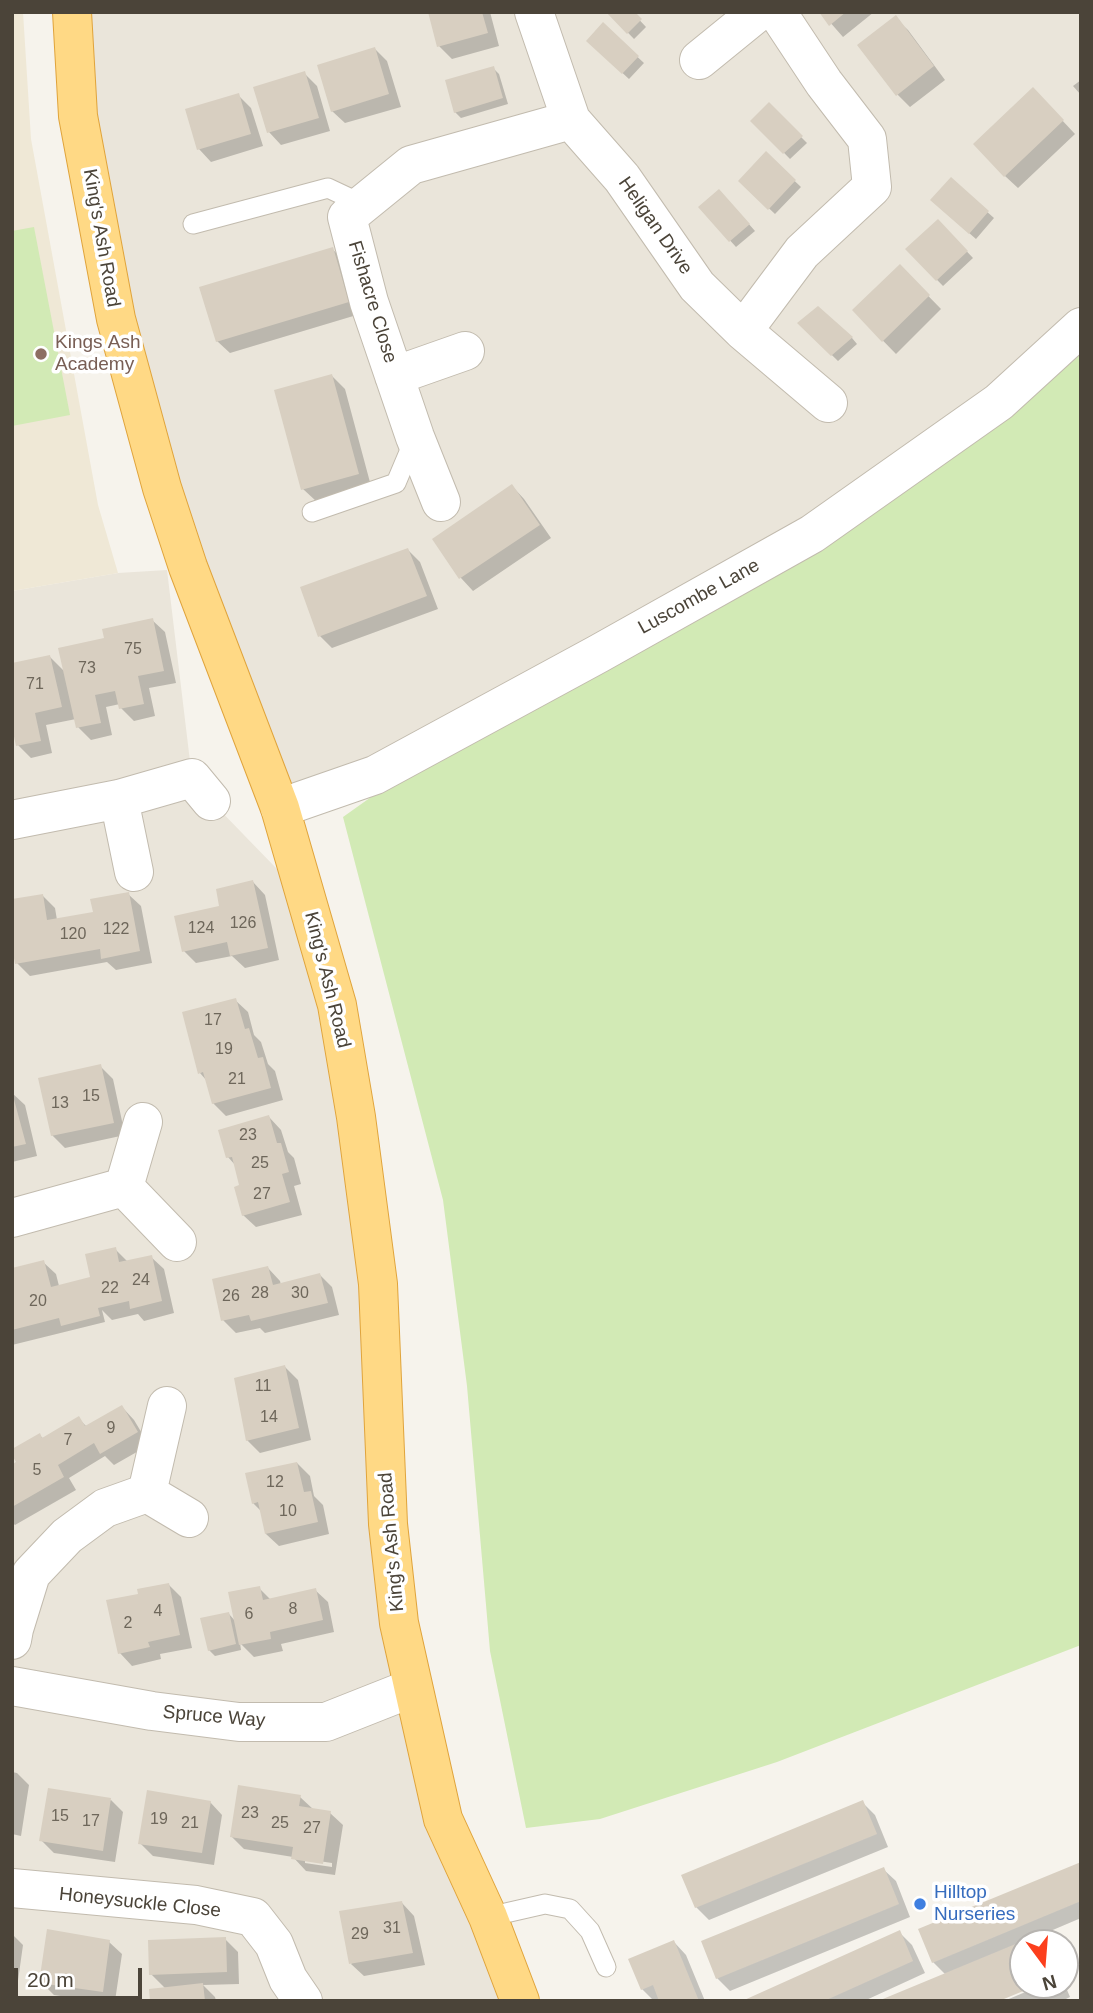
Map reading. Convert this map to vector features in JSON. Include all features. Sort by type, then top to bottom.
[{"type":"highway","name":"King's Ash Road","points":[[72,12],[78,116],[116,319],[188,567],[280,808],[337,1004],[379,1284],[387,1524],[399,1623],[443,1819],[488,1917],[520,2001]]},
{"type":"street","name":"Heligan Drive","points":[[534,12],[571,120],[622,178],[697,286],[743,331],[828,403]]},
{"type":"street","points":[[699,60],[758,12]]},
{"type":"street","points":[[743,331],[802,252],[872,187],[867,139],[824,83],[778,12]]},
{"type":"street","name":"Fishacre Close","points":[[441,502],[415,437],[369,302],[347,217],[411,165],[571,120]]},
{"type":"street","name":"Luscombe Lane","points":[[280,808],[375,775],[812,534],[999,402],[1081,327]]},
{"type":"street","points":[[394,376],[465,351]]},
{"type":"street","points":[[12,820],[119,799],[192,778],[211,801]]},
{"type":"street","points":[[119,799],[134,872]]},
{"type":"street","points":[[124,1187],[143,1122]]},
{"type":"street","points":[[12,1218],[124,1187]]},
{"type":"street","points":[[124,1187],[177,1242]]},
{"type":"street","points":[[147,1493],[167,1406]]},
{"type":"street","points":[[147,1493],[189,1518]]},
{"type":"street","points":[[12,1640],[31,1574],[67,1536],[105,1508],[147,1493]]},
{"type":"street","name":"Spruce Way","points":[[12,1686],[152,1711],[239,1723],[326,1722],[412,1688]]},
{"type":"street","name":"Honeysuckle Close","points":[[12,1888],[196,1905],[253,1917],[274,1944],[288,1979],[303,2001]]},
{"type":"lane","points":[[193,224],[328,188],[362,204]]},
{"type":"lane","points":[[312,512],[396,483],[415,437]]},
{"type":"lane","points":[[488,1917],[545,1904],[570,1909],[590,1931],[606,1967]]},
{"type":"shaded area","name":"Kings Ash Academy","points":[[12,12],[23,12],[31,139],[98,505],[118,573],[12,591]]},
{"type":"shaded area","points":[[72,12],[1081,12],[1081,327],[812,534],[280,808],[162,488]]},
{"type":"shaded area","points":[[167,570],[192,778],[309,902],[412,1688],[520,2001],[12,2001],[12,591],[118,573]]},
{"type":"green space","points":[[34,227],[70,415],[12,426],[12,231]]},
{"type":"green space","points":[[1081,349],[1081,1645],[777,1762],[600,1819],[526,1828],[490,1651],[467,1386],[443,1200],[343,817],[381,790]]},
{"type":"building","points":[[428,12],[482,12],[488,33],[437,47]]},
{"type":"building","points":[[606,12],[635,12],[642,19],[627,34]]},
{"type":"building","points":[[819,12],[846,12],[829,26]]},
{"type":"building","points":[[896,15],[934,66],[896,96],[857,45]]},
{"type":"building","points":[[603,22],[639,56],[622,74],[586,41]]},
{"type":"building","points":[[375,47],[389,94],[331,112],[317,65]]},
{"type":"building","points":[[494,66],[503,98],[454,113],[445,80]]},
{"type":"building","points":[[305,71],[319,118],[267,133],[253,87]]},
{"type":"building","points":[[1033,87],[1064,120],[1004,177],[973,144]]},
{"type":"building","points":[[239,93],[251,134],[197,150],[185,109]]},
{"type":"building","points":[[769,102],[803,136],[783,154],[750,121]]},
{"type":"building","points":[[766,151],[796,180],[768,210],[738,181]]},
{"type":"building","points":[[951,177],[989,211],[969,234],[930,200]]},
{"type":"building","points":[[719,189],[750,224],[729,242],[698,207]]},
{"type":"building","points":[[938,219],[968,251],[936,281],[905,249]]},
{"type":"building","points":[[333,247],[349,302],[216,342],[199,287]]},
{"type":"building","points":[[900,264],[930,295],[882,342],[852,310]]},
{"type":"building","points":[[818,306],[853,337],[831,356],[797,323]]},
{"type":"building","points":[[332,374],[359,474],[301,490],[274,390]]},
{"type":"building","points":[[512,484],[540,525],[459,579],[432,539]]},
{"type":"building","points":[[408,548],[427,596],[318,637],[300,587]]},
{"type":"building","points":[[153,618],[164,671],[138,676],[144,704],[119,709],[115,691],[95,695],[101,723],[76,728],[58,648],[104,638],[102,629]]},
{"type":"building","points":[[50,655],[62,707],[35,713],[41,741],[16,746],[12,727],[12,663]]},
{"type":"building","points":[[253,880],[268,948],[230,956],[227,942],[182,952],[174,916],[219,906],[216,889]]},
{"type":"building","points":[[129,892],[140,951],[101,959],[100,949],[15,964],[12,946],[12,899],[43,894],[47,920],[93,912],[90,899]]},
{"type":"building","points":[[236,998],[245,1029],[249,1028],[258,1058],[263,1057],[271,1088],[212,1104],[203,1072],[198,1074],[182,1012]]},
{"type":"building","points":[[101,1064],[114,1123],[51,1136],[38,1078]]},
{"type":"building","points":[[12,1092],[26,1144],[12,1147]]},
{"type":"building","points":[[269,1115],[289,1172],[282,1174],[290,1202],[242,1216],[234,1187],[239,1185],[232,1157],[226,1158],[218,1130]]},
{"type":"building","points":[[116,1247],[119,1262],[152,1255],[162,1301],[130,1309],[129,1301],[98,1308],[100,1316],[61,1326],[59,1318],[12,1330],[12,1268],[44,1260],[51,1287],[90,1277],[85,1254]]},
{"type":"building","points":[[268,1266],[273,1285],[320,1273],[328,1303],[251,1321],[249,1315],[221,1321],[212,1279]]},
{"type":"building","points":[[285,1365],[299,1428],[246,1441],[234,1378]]},
{"type":"building","points":[[122,1405],[138,1432],[100,1454],[94,1443],[58,1465],[64,1477],[12,1507],[12,1465],[16,1462],[12,1449],[40,1433],[42,1438],[79,1416],[85,1426]]},
{"type":"building","points":[[297,1462],[304,1492],[311,1491],[318,1522],[265,1534],[258,1502],[252,1504],[245,1473]]},
{"type":"building","points":[[169,1583],[180,1635],[148,1642],[150,1647],[118,1654],[106,1600],[138,1594],[137,1589]]},
{"type":"building","points":[[260,1586],[263,1600],[316,1588],[323,1620],[270,1632],[271,1639],[239,1645],[228,1592]]},
{"type":"building","points":[[229,1612],[236,1644],[208,1651],[200,1618]]},
{"type":"building","points":[[238,1785],[301,1795],[299,1806],[331,1811],[323,1864],[291,1859],[293,1847],[230,1837]]},
{"type":"building","points":[[48,1788],[111,1798],[103,1851],[39,1841]]},
{"type":"building","points":[[147,1790],[211,1801],[202,1853],[138,1844]]},
{"type":"building","points":[[863,1800],[877,1834],[695,1908],[681,1875]]},
{"type":"building","points":[[1081,1862],[1081,1901],[932,1963],[918,1929]]},
{"type":"building","points":[[884,1867],[899,1904],[716,1979],[701,1941]]},
{"type":"building","points":[[402,1901],[413,1953],[349,1964],[339,1911]]},
{"type":"building","points":[[47,1929],[110,1940],[103,1992],[39,1983]]},
{"type":"building","points":[[900,1930],[913,1961],[824,2001],[742,2001]]},
{"type":"building","points":[[226,1937],[227,1972],[149,1975],[148,1940]]},
{"type":"building","points":[[674,1940],[699,2001],[659,2001],[653,1985],[641,1990],[628,1959]]},
{"type":"building","points":[[1009,1947],[1009,1997],[999,2001],[878,2001]]},
{"type":"building","points":[[203,1983],[205,2001],[150,2001],[149,1989]]},
{"type":"place","name":"Kings Ash Academy","points":[[41,354]]},
{"type":"place","name":"Hilltop Nurseries","points":[[920,1904]]}]
